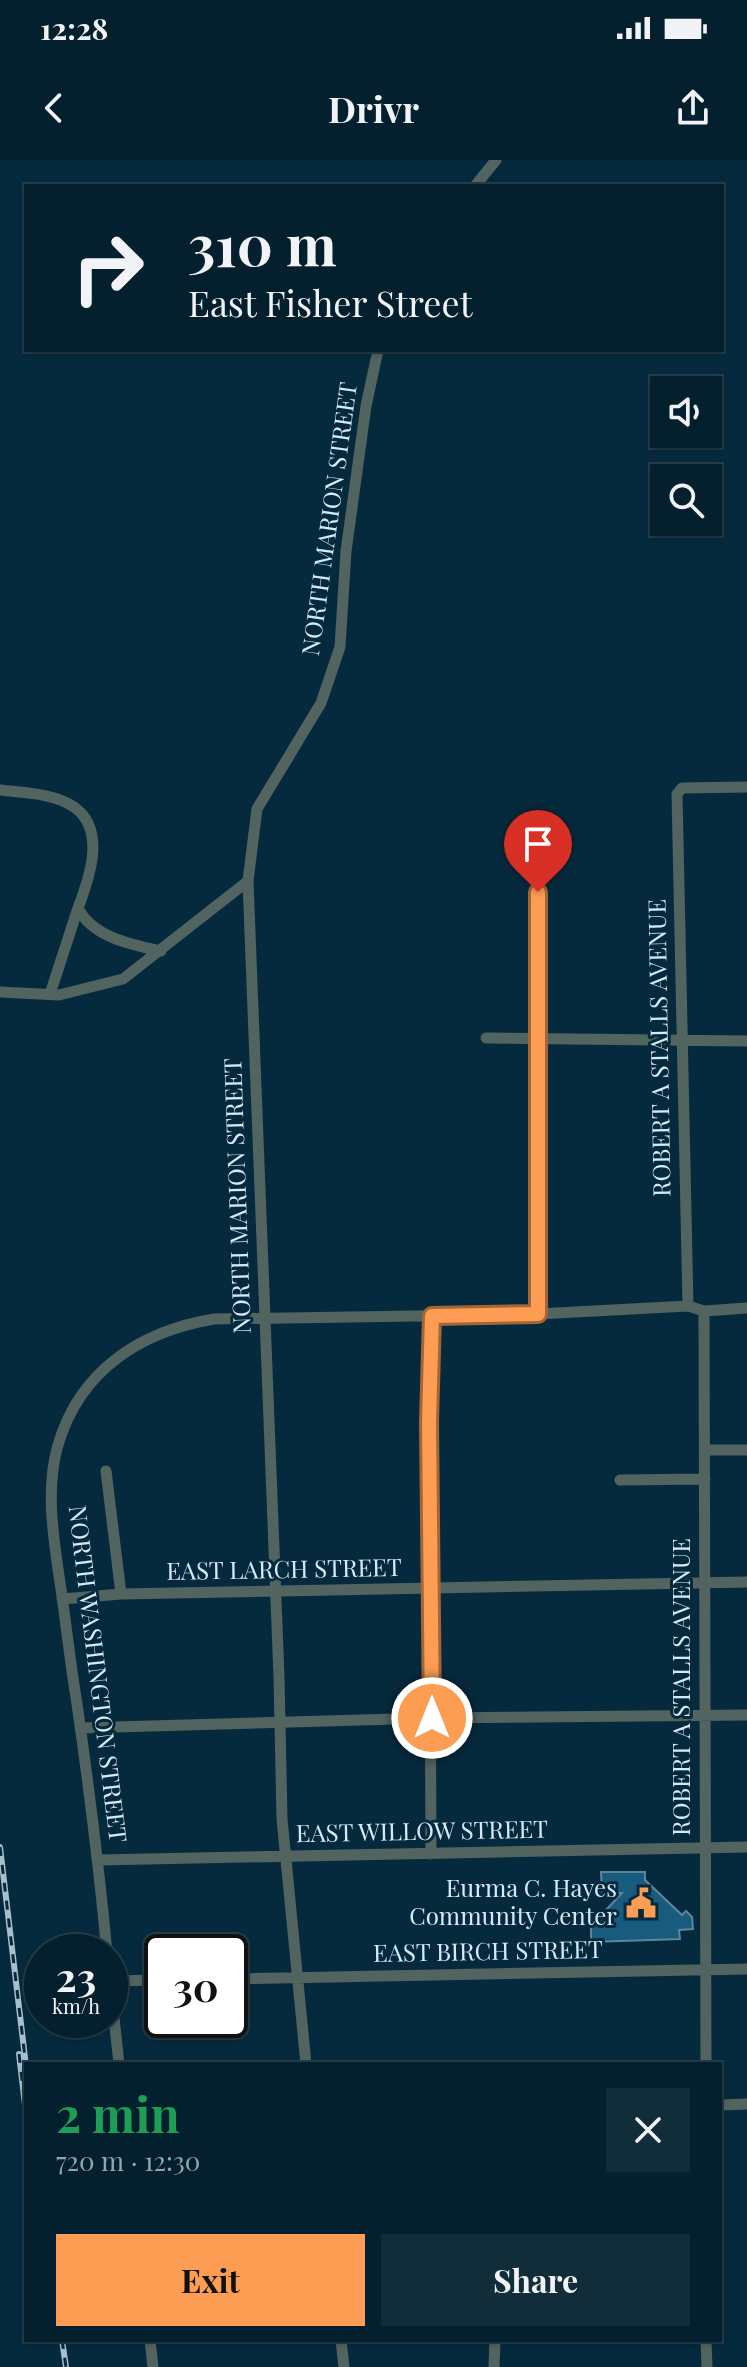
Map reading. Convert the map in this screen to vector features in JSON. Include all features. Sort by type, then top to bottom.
[{"type":"street","points":[[477,184],[496,160]]},
{"type":"street","name":"NORTH MARION STREET","points":[[306,2062],[284,1857],[248,881],[257,809],[321,703],[340,647],[346,551],[366,406],[378,352]]},
{"type":"street","name":"ROBERT A STALLS AVENUE","points":[[688,1306],[680,1040],[678,789],[747,787]]},
{"type":"street","points":[[0,790],[42,795],[75,807],[86,823],[95,854],[50,994]]},
{"type":"street","points":[[538,1314],[539,856]]},
{"type":"street","points":[[0,992],[50,994],[123,979],[248,881]]},
{"type":"street","points":[[78,908],[84,920],[117,939],[161,951]]},
{"type":"street","points":[[486,1038],[747,1041]]},
{"type":"street","points":[[688,1306],[704,1311],[747,1308]]},
{"type":"street","name":"NORTH WASHINGTON STREET","points":[[105,1934],[52,1513],[54,1462],[64,1427],[101,1372],[123,1352],[147,1337],[179,1325],[202,1321],[538,1314],[688,1306]]},
{"type":"street","name":"ROBERT A STALLS AVENUE","points":[[704,1311],[706,2062]]},
{"type":"street","points":[[431,1854],[429,1383],[432,1316]]},
{"type":"street","points":[[705,1450],[747,1450]]},
{"type":"street","points":[[106,1471],[121,1594]]},
{"type":"street","points":[[620,1480],[705,1479]]},
{"type":"street","name":"EAST LARCH STREET","points":[[62,1599],[121,1594],[747,1582]]},
{"type":"street","points":[[80,1728],[432,1718],[747,1715]]},
{"type":"street","name":"EAST WILLOW STREET","points":[[98,1860],[747,1847]]},
{"type":"street","name":"EAST BIRCH STREET","points":[[248,1978],[747,1969]]},
{"type":"street","points":[[116,2038],[119,2062]]},
{"type":"street","points":[[722,2105],[747,2104]]},
{"type":"street","points":[[150,2342],[153,2367]]},
{"type":"street","points":[[341,2342],[344,2367]]},
{"type":"street","points":[[494,2367],[495,2342]]},
{"type":"street","points":[[706,2342],[707,2367]]},
{"type":"building","name":"Eurma C. Hayes Community Center","points":[[601,1872],[645,1872],[645,1880],[682,1915],[686,1911],[692,1917],[693,1929],[679,1930],[680,1939],[591,1942],[591,1926],[622,1893],[602,1893]]},
{"type":"railway","points":[[0,1847],[26,2062]]},
{"type":"railway","points":[[19,2054],[24,2097]]},
{"type":"railway","points":[[62,2342],[66,2367]]},
{"type":"place","name":"Eurma C. Hayes Community Center","points":[[641,1903]]},
{"type":"route","points":[[432,1718],[429,1421],[432,1316],[538,1314],[538,892]]}]
